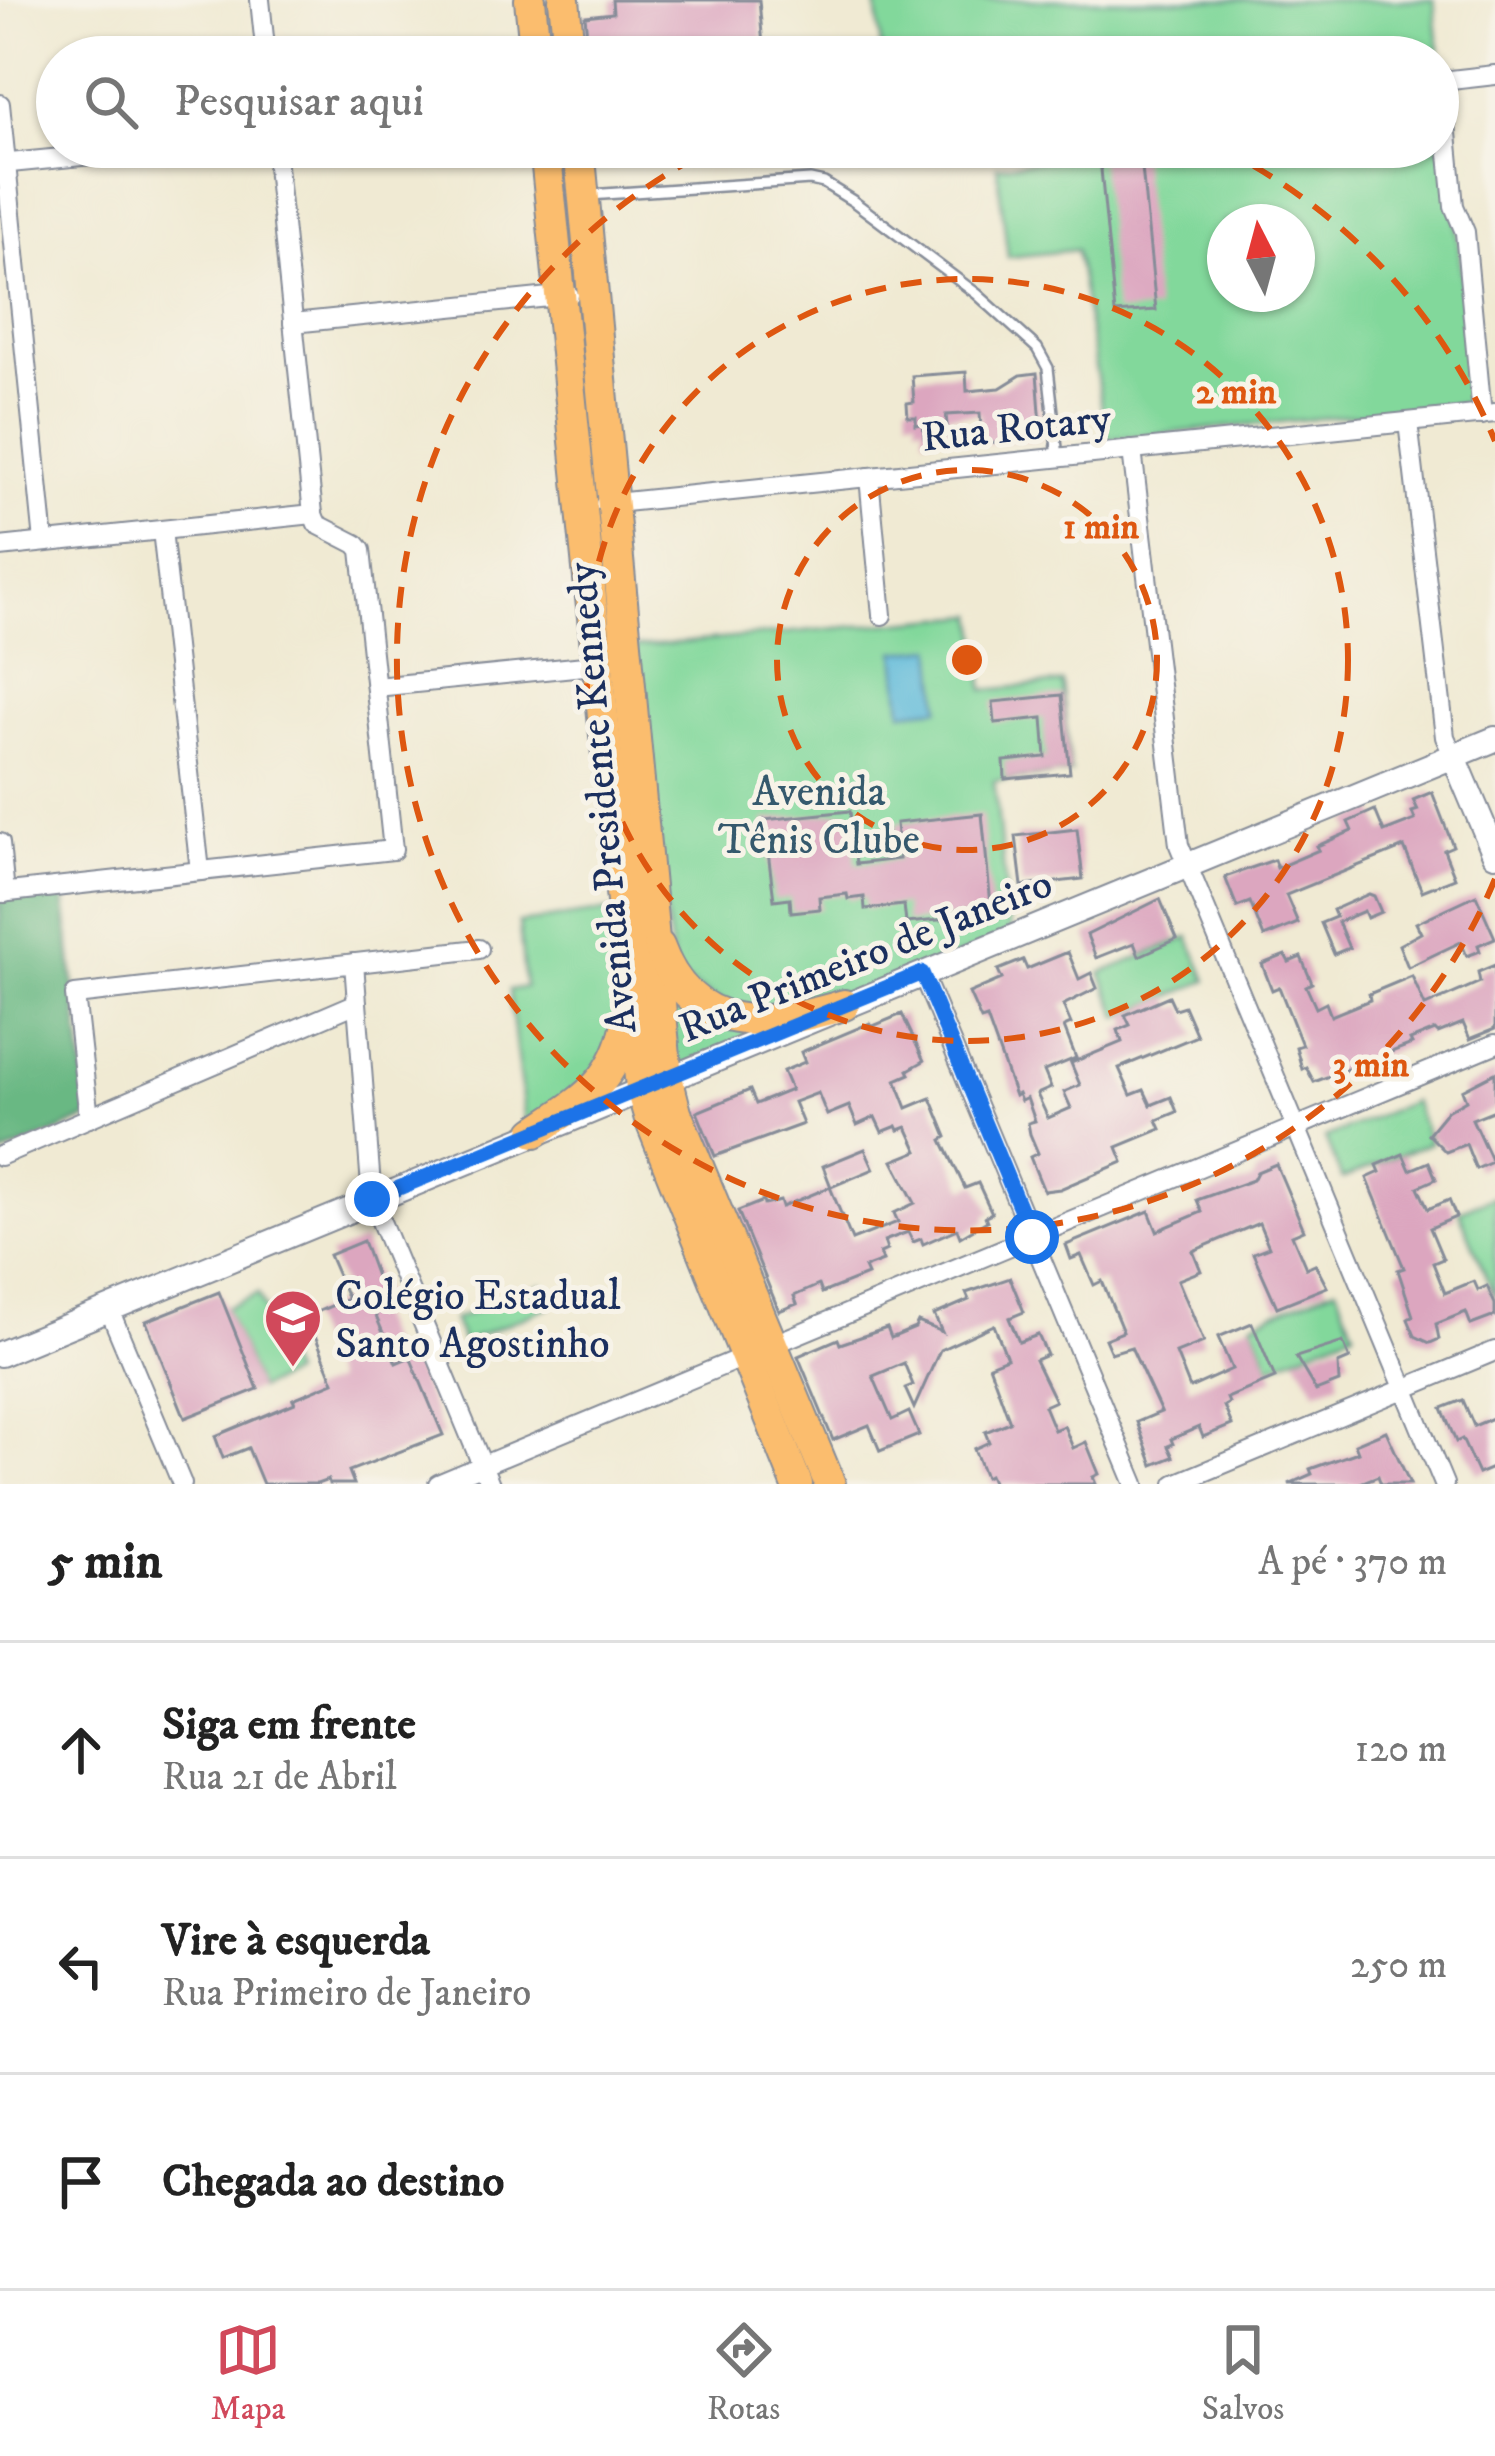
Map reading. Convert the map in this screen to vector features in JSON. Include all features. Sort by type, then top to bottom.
[{"type":"main road","points":[[530,0],[534,36]]},
{"type":"main road","points":[[564,0],[568,36]]},
{"type":"main road","name":"Avenida Presidente Kennedy","points":[[547,168],[582,507],[613,663],[650,918],[654,1082]]},
{"type":"main road","name":"Avenida Presidente Kennedy","points":[[581,168],[615,503],[613,663],[626,939],[654,1082],[676,1113],[758,1351],[797,1484]]},
{"type":"main road","points":[[650,918],[675,979],[696,1001],[722,1015],[773,1023],[844,1005]]},
{"type":"main road","points":[[535,1132],[601,1084],[618,1057],[627,1022],[626,939]]},
{"type":"main road","name":"Avenida Presidente Kennedy","points":[[758,1351],[830,1484]]},
{"type":"street","points":[[260,0],[264,36]]},
{"type":"street","points":[[1459,79],[1495,75]]},
{"type":"street","points":[[0,104],[44,542]]},
{"type":"street","points":[[3,164],[36,161]]},
{"type":"street","points":[[0,843],[3,893],[393,850],[361,550],[317,524],[313,514],[277,168]]},
{"type":"street","points":[[1450,168],[1454,206],[1465,232],[1488,414]]},
{"type":"street","points":[[293,323],[594,292]]},
{"type":"street","points":[[0,320],[21,318]]},
{"type":"street","name":"Rua Rotary","points":[[582,507],[1488,414]]},
{"type":"street","points":[[1408,422],[1445,736],[1495,854]]},
{"type":"street","points":[[1132,450],[1179,845],[1444,1484]]},
{"type":"street","points":[[869,477],[882,615]]},
{"type":"street","points":[[0,547],[313,514]]},
{"type":"street","points":[[162,530],[200,872]]},
{"type":"street","points":[[376,687],[613,663]]},
{"type":"street","name":"Rua Primeiro de Janeiro","points":[[0,1354],[1495,739]]},
{"type":"street","points":[[89,1118],[75,995],[479,949]]},
{"type":"street","points":[[354,963],[372,1199],[486,1475]]},
{"type":"street","points":[[922,973],[1135,1484]]},
{"type":"street","points":[[0,1156],[357,1003]]},
{"type":"street","points":[[438,1484],[486,1475],[758,1351],[1495,1044]]},
{"type":"street","points":[[109,1309],[182,1484]]},
{"type":"street","points":[[1174,1484],[1495,1351]]},
{"type":"lane","points":[[584,196],[810,180],[837,190],[977,294],[1037,348],[1048,368],[1058,458]]},
{"type":"green space","points":[[876,0],[1434,0],[1438,36],[880,36]]},
{"type":"green space","points":[[997,168],[1451,168],[1475,403],[1107,439],[1076,250],[1008,257]]},
{"type":"green space","name":"Avenida Tênis Clube","points":[[976,615],[984,690],[1062,683],[1070,773],[994,781],[1011,937],[773,1023],[675,979],[627,648]]},
{"type":"green space","points":[[63,886],[89,1118],[0,1156],[0,893]]},
{"type":"green space","points":[[618,910],[622,1022],[607,1065],[526,1130],[509,990],[525,987],[519,923]]},
{"type":"green space","points":[[1189,937],[1207,981],[1119,1017],[1101,973]]},
{"type":"green space","points":[[661,966],[771,1030],[673,1070]]},
{"type":"green space","points":[[1413,1101],[1430,1143],[1342,1179],[1325,1138]]},
{"type":"green space","points":[[1495,1196],[1495,1298],[1459,1211]]},
{"type":"green space","points":[[541,1284],[550,1306],[463,1342],[453,1320]]},
{"type":"green space","points":[[1336,1287],[1354,1331],[1270,1366],[1252,1322]]},
{"type":"green space","points":[[258,1294],[291,1374],[258,1389],[225,1308]]},
{"type":"water","points":[[934,648],[940,708],[902,712],[896,652]]},
{"type":"building","points":[[612,0],[759,0],[762,36],[587,36],[585,16],[613,13]]},
{"type":"building","points":[[1101,168],[1142,168],[1156,310],[1115,313]]},
{"type":"building","points":[[966,372],[967,391],[1000,388],[1021,375],[1037,373],[1042,439],[982,443],[980,413],[946,415],[948,436],[924,438],[923,424],[916,425],[916,417],[908,417],[907,403],[914,402],[912,376]]},
{"type":"building","points":[[1062,695],[1070,773],[1005,779],[1004,761],[1046,757],[1043,718],[995,723],[993,702]]},
{"type":"building","points":[[1432,792],[1453,846],[1444,850],[1455,878],[1422,891],[1404,847],[1286,895],[1298,923],[1264,937],[1250,902],[1237,907],[1225,877],[1274,860],[1277,868],[1319,850],[1317,846],[1352,831],[1348,822],[1375,810],[1384,832],[1415,820],[1412,812],[1418,810],[1413,800]]},
{"type":"building","points":[[850,811],[856,864],[899,859],[896,823],[982,814],[992,915],[906,923],[904,905],[865,909],[864,897],[848,899],[847,894],[819,897],[820,909],[791,912],[790,898],[774,900],[764,820]]},
{"type":"building","points":[[1077,829],[1083,879],[1022,886],[1016,836]]},
{"type":"building","points":[[1369,894],[1381,912],[1367,918],[1364,911],[1338,922],[1349,948],[1334,954],[1321,923],[1336,917],[1333,910]]},
{"type":"building","points":[[1476,895],[1495,938],[1467,956],[1461,942],[1408,967],[1399,945],[1421,933],[1416,923]]},
{"type":"building","points":[[1160,899],[1177,939],[1139,956],[1134,943],[1096,958],[1087,935]]},
{"type":"building","points":[[1068,952],[1079,979],[1091,973],[1097,988],[1063,1005],[1071,1024],[1064,1027],[1076,1058],[1044,1071],[1051,1088],[1037,1094],[1048,1118],[1071,1108],[1064,1092],[1080,1085],[1071,1063],[1122,1042],[1118,1030],[1130,1025],[1125,1015],[1169,996],[1175,1009],[1184,1006],[1197,1036],[1119,1068],[1131,1095],[1144,1090],[1151,1105],[1171,1097],[1177,1112],[1157,1120],[1161,1129],[1117,1147],[1123,1162],[1060,1189],[1044,1191],[1030,1157],[1038,1153],[1030,1134],[1028,1123],[1035,1121],[1027,1098],[1021,1101],[1015,1096],[987,1018],[981,1020],[969,993],[1002,979],[998,970],[1023,960],[1027,969]]},
{"type":"building","points":[[1285,955],[1289,962],[1301,957],[1316,1008],[1326,1003],[1331,1016],[1412,976],[1425,1006],[1480,982],[1478,972],[1495,965],[1495,1029],[1470,1039],[1463,1023],[1438,1033],[1435,1030],[1410,1040],[1412,1044],[1314,1082],[1306,1067],[1302,1069],[1296,1047],[1302,1045],[1279,987],[1272,990],[1262,964]]},
{"type":"building","points":[[902,1014],[924,1061],[896,1080],[907,1108],[931,1098],[947,1137],[942,1140],[965,1188],[978,1183],[992,1213],[960,1237],[957,1229],[923,1244],[921,1239],[913,1242],[908,1232],[884,1241],[883,1261],[864,1268],[867,1275],[822,1293],[819,1285],[794,1296],[797,1304],[779,1311],[738,1211],[763,1201],[764,1205],[780,1201],[782,1207],[830,1187],[852,1240],[898,1222],[894,1213],[915,1203],[893,1161],[918,1151],[907,1127],[882,1132],[875,1117],[857,1125],[849,1106],[827,1115],[818,1093],[794,1102],[803,1124],[715,1156],[697,1112],[750,1090],[756,1104],[791,1090],[783,1071],[805,1062],[801,1052]]},
{"type":"building","points":[[1495,1073],[1495,1110],[1472,1119],[1492,1162],[1476,1169],[1466,1144],[1446,1152],[1428,1134],[1447,1111],[1466,1100],[1462,1090]]},
{"type":"building","points":[[865,1149],[874,1169],[831,1187],[823,1166]]},
{"type":"building","points":[[1403,1154],[1410,1170],[1429,1162],[1436,1179],[1418,1187],[1428,1209],[1449,1200],[1456,1217],[1430,1228],[1443,1259],[1433,1263],[1445,1293],[1474,1281],[1478,1290],[1487,1286],[1495,1304],[1495,1316],[1471,1325],[1466,1312],[1436,1324],[1439,1339],[1430,1343],[1415,1336],[1408,1319],[1413,1316],[1398,1270],[1404,1268],[1367,1178],[1380,1172],[1377,1165]]},
{"type":"building","points":[[1276,1164],[1304,1230],[1292,1235],[1306,1268],[1315,1264],[1327,1287],[1277,1307],[1253,1253],[1269,1247],[1259,1223],[1193,1251],[1201,1271],[1178,1280],[1204,1342],[1176,1353],[1190,1388],[1232,1369],[1218,1337],[1252,1323],[1275,1378],[1227,1398],[1229,1403],[1224,1406],[1232,1425],[1203,1437],[1199,1427],[1171,1439],[1173,1444],[1168,1446],[1173,1457],[1153,1465],[1137,1422],[1161,1412],[1131,1347],[1111,1353],[1105,1339],[1123,1332],[1102,1281],[1094,1285],[1081,1255],[1071,1259],[1066,1245],[1149,1211],[1157,1231],[1202,1212],[1197,1200],[1253,1180],[1257,1172]]},
{"type":"building","points":[[363,1241],[388,1309],[375,1314],[396,1363],[410,1357],[443,1435],[349,1471],[354,1484],[329,1484],[328,1480],[263,1484],[248,1448],[223,1458],[215,1436],[334,1382],[307,1316],[348,1299],[329,1255]]},
{"type":"building","points":[[1010,1278],[1024,1312],[1009,1318],[1019,1342],[1038,1335],[1047,1355],[1035,1360],[1055,1401],[1044,1406],[1054,1430],[1064,1426],[1073,1448],[1086,1442],[1099,1474],[1093,1477],[1096,1484],[993,1484],[989,1475],[985,1477],[974,1449],[989,1442],[985,1432],[1010,1422],[989,1365],[1007,1358],[994,1325],[940,1350],[914,1408],[905,1388],[913,1385],[904,1363],[873,1376],[892,1420],[909,1412],[919,1435],[880,1451],[869,1425],[833,1440],[798,1356],[838,1339],[840,1344],[887,1328],[891,1338],[915,1328],[918,1322],[942,1332],[934,1315],[969,1300],[966,1293]]},
{"type":"building","points":[[219,1292],[258,1389],[185,1418],[146,1321]]},
{"type":"building","points":[[1343,1342],[1350,1359],[1338,1364],[1339,1382],[1316,1391],[1296,1357]]},
{"type":"building","points":[[1463,1400],[1474,1426],[1495,1417],[1495,1467],[1478,1474],[1462,1439],[1456,1442],[1442,1408]]},
{"type":"building","points":[[1386,1431],[1410,1484],[1381,1484],[1378,1476],[1358,1484],[1289,1484],[1312,1474],[1310,1469],[1358,1452],[1355,1444]]},
{"type":"place","name":"Colégio Estadual Santo Agostinho","points":[[293,1369]]},
{"type":"route","points":[[372,1199],[922,973],[1032,1237]]}]
